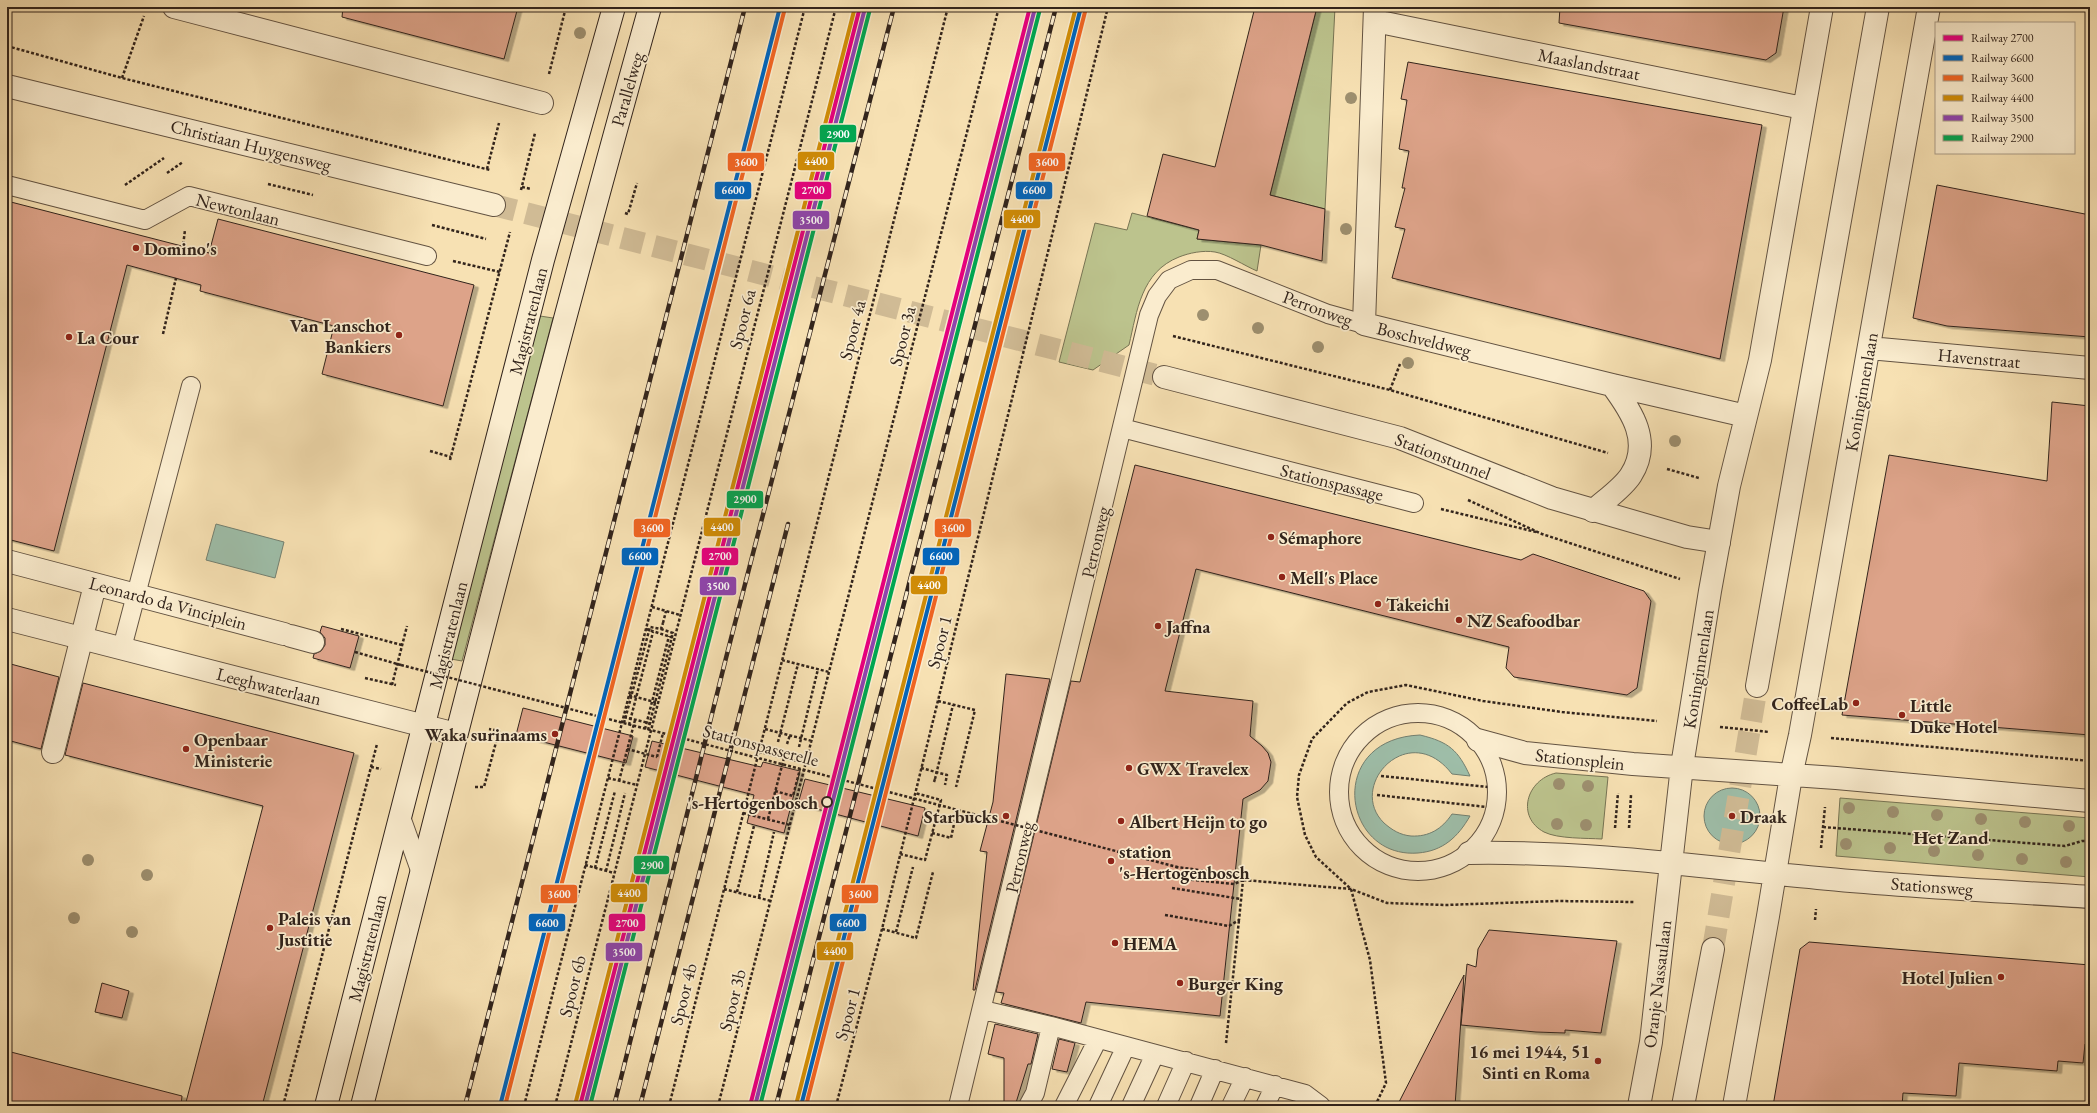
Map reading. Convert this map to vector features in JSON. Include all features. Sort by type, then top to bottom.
[{"type":"street","points":[[174,7],[542,103]]},
{"type":"street","name":"Parallelweg","points":[[570,164],[614,7]]},
{"type":"street","name":"Parallelweg","points":[[604,172],[650,7]]},
{"type":"street","name":"Koninginnenlaan","points":[[1670,862],[1682,766],[1719,542],[1729,486],[1760,360],[1822,7]]},
{"type":"street","points":[[1756,686],[1878,7]]},
{"type":"street","name":"Koninginnenlaan","points":[[1775,873],[1790,776],[1800,735],[1929,7]]},
{"type":"street","name":"Maaslandstraat","points":[[1375,14],[1804,108]]},
{"type":"street","name":"Boschveldweg","points":[[1375,14],[1364,324],[1612,385],[1746,416]]},
{"type":"street","name":"Christiaan Huygensweg","points":[[7,86],[494,205]]},
{"type":"street","name":"Magistratenlaan","points":[[326,1106],[570,164]]},
{"type":"street","name":"Magistratenlaan","points":[[362,1106],[456,734],[604,172]]},
{"type":"street","name":"Havenstraat","points":[[1869,348],[2090,368]]},
{"type":"street","name":"Stationstunnel","points":[[1164,377],[1400,438],[1552,498],[1687,537],[1719,542]]},
{"type":"street","points":[[1593,511],[1631,476],[1638,462],[1640,441],[1637,423],[1612,385]]},
{"type":"street","name":"Leonardo da Vinciplein","points":[[7,561],[313,642]]},
{"type":"street","points":[[53,752],[95,584]]},
{"type":"street","name":"Leeghwaterlaan","points":[[7,619],[456,734]]},
{"type":"street","name":"Stationsplein","points":[[1478,740],[1525,753],[1790,776]]},
{"type":"street","points":[[1790,776],[1828,778],[2090,802]]},
{"type":"street","points":[[1469,853],[1528,852],[1670,862]]},
{"type":"street","name":"Stationsweg","points":[[1670,862],[1819,878],[2090,897]]},
{"type":"street","name":"Oranje Nassaulaan","points":[[1639,1106],[1651,1042],[1670,862]]},
{"type":"street","points":[[1734,1106],[1775,873]]},
{"type":"street","points":[[1683,1106],[1713,949]]},
{"type":"lane","name":"Newtonlaan","points":[[7,185],[145,220],[189,196],[427,256]]},
{"type":"lane","name":"Perronweg","points":[[983,1010],[1149,315],[1157,296],[1169,280],[1191,270],[1217,270],[1328,314],[1364,324]]},
{"type":"lane","points":[[122,648],[191,386]]},
{"type":"lane","name":"Stationspassage","points":[[1122,428],[1414,503]]},
{"type":"lane","name":"Stationsplein","points":[[1419,712],[1448,718],[1472,733],[1492,760],[1498,788],[1496,808],[1486,834],[1469,853],[1446,867],[1420,872],[1393,868],[1370,857],[1350,835],[1339,809],[1338,780],[1347,753],[1361,736],[1366,731],[1391,717],[1419,712]]},
{"type":"lane","points":[[400,818],[421,873]]},
{"type":"lane","points":[[958,1106],[983,1010],[1051,1026],[1275,1085],[1302,1100],[1321,1106]]},
{"type":"lane","points":[[1028,1106],[1035,1093],[1051,1026]]},
{"type":"lane","points":[[1064,1106],[1098,1039]]},
{"type":"lane","points":[[1098,1106],[1126,1046]]},
{"type":"lane","points":[[1131,1106],[1154,1054]]},
{"type":"lane","points":[[1166,1106],[1186,1061]]},
{"type":"lane","points":[[1199,1106],[1215,1069]]},
{"type":"lane","points":[[1231,1106],[1245,1077]]},
{"type":"lane","points":[[1265,1106],[1275,1085]]},
{"type":"path","points":[[520,195],[566,7]]},
{"type":"path","points":[[524,1106],[805,7]]},
{"type":"path","name":"Spoor 6a","points":[[637,786],[836,7]]},
{"type":"path","name":"Spoor 4a","points":[[759,752],[948,7]]},
{"type":"path","name":"Spoor 3a","points":[[806,763],[999,7]]},
{"type":"path","name":"Spoor 1","points":[[836,1106],[882,929],[1108,7]]},
{"type":"path","points":[[122,78],[145,14]]},
{"type":"path","points":[[7,46],[122,78],[493,171]]},
{"type":"path","points":[[487,169],[508,94]]},
{"type":"path","points":[[93,207],[164,158]]},
{"type":"path","points":[[430,450],[451,458],[512,225]]},
{"type":"path","points":[[446,260],[500,272]]},
{"type":"path","points":[[163,334],[176,278]]},
{"type":"path","points":[[1170,335],[1390,390],[1638,462],[1729,486]]},
{"type":"path","points":[[1414,503],[1542,534]]},
{"type":"path","points":[[652,607],[680,615]]},
{"type":"path","points":[[661,629],[666,611]]},
{"type":"path","points":[[283,1106],[407,626]]},
{"type":"path","points":[[624,723],[650,627],[673,633],[651,710]]},
{"type":"path","points":[[338,628],[402,645]]},
{"type":"path","points":[[646,629],[674,638]]},
{"type":"path","points":[[629,725],[653,632]]},
{"type":"path","points":[[646,729],[669,636]]},
{"type":"path","name":"Stationspasserelle","points":[[355,652],[629,725],[1177,867],[1235,875],[1243,880]]},
{"type":"path","points":[[782,660],[829,672]]},
{"type":"path","points":[[778,742],[798,664]]},
{"type":"path","points":[[799,747],[818,669]]},
{"type":"path","points":[[365,678],[396,685]]},
{"type":"path","points":[[1375,1106],[1386,1083],[1370,960],[1351,889],[1316,857],[1305,835],[1297,797],[1299,775],[1312,739],[1347,703],[1368,692],[1406,685],[1483,701],[1562,712],[2090,761]]},
{"type":"path","points":[[629,695],[658,703]]},
{"type":"path","points":[[938,701],[975,710],[956,787]]},
{"type":"path","points":[[934,780],[953,705]]},
{"type":"path","points":[[624,717],[653,724]]},
{"type":"path","points":[[619,781],[635,720]]},
{"type":"path","points":[[764,729],[812,741]]},
{"type":"path","points":[[627,749],[657,757],[663,733]]},
{"type":"path","points":[[788,744],[790,735]]},
{"type":"path","points":[[1815,920],[1832,738]]},
{"type":"path","points":[[759,752],[806,763]]},
{"type":"path","name":"Spoor 4b","points":[[668,1106],[759,752]]},
{"type":"path","points":[[768,819],[784,758]]},
{"type":"path","name":"Spoor 3b","points":[[718,1106],[806,763]]},
{"type":"path","points":[[1620,858],[1627,763]]},
{"type":"path","points":[[1620,858],[1627,763]]},
{"type":"path","points":[[921,768],[947,775],[945,785]]},
{"type":"path","points":[[775,791],[793,796],[800,769]]},
{"type":"path","points":[[1381,776],[1498,788]]},
{"type":"path","points":[[608,778],[637,786]]},
{"type":"path","name":"Spoor 6b","points":[[555,1106],[637,786]]},
{"type":"path","points":[[595,868],[615,791]]},
{"type":"path","points":[[900,854],[925,860],[941,800],[915,793]]},
{"type":"path","points":[[606,871],[625,794]]},
{"type":"path","points":[[1377,795],[1496,808]]},
{"type":"path","points":[[932,833],[951,838],[957,810]]},
{"type":"path","points":[[743,812],[790,825]]},
{"type":"path","points":[[737,892],[754,826]]},
{"type":"path","points":[[1823,827],[2065,846],[2082,841],[2090,841]]},
{"type":"path","points":[[759,897],[774,832]]},
{"type":"path","points":[[585,865],[614,873]]},
{"type":"path","points":[[896,932],[913,867]]},
{"type":"path","points":[[1177,867],[1174,878],[1234,884],[1243,880],[1351,889],[1387,903],[1446,905],[1557,901],[1634,902]]},
{"type":"path","points":[[882,929],[916,938],[933,872]]},
{"type":"path","points":[[1215,1069],[1226,1042],[1243,880]]},
{"type":"path","points":[[1172,888],[1241,899]]},
{"type":"path","points":[[724,889],[771,901]]},
{"type":"path","points":[[1165,915],[1229,926],[1239,920]]},
{"type":"green space","points":[[1317,7],[1335,7],[1325,209],[1270,195]]},
{"type":"green space","points":[[1132,213],[1199,230],[1197,239],[1261,245],[1257,271],[1215,252],[1196,252],[1179,257],[1166,264],[1156,272],[1149,282],[1138,306],[1129,345],[1093,370],[1059,362],[1095,223],[1127,230]]},
{"type":"green space","points":[[540,316],[553,318],[462,661],[451,659]]},
{"type":"green space","points":[[1556,773],[1608,777],[1602,839],[1557,836],[1544,832],[1535,825],[1530,817],[1528,800],[1538,783],[1546,777]]},
{"type":"green space","points":[[1840,798],[2090,818],[2090,877],[1836,856]]},
{"type":"shaded area","points":[[216,524],[284,542],[275,578],[206,560]]},
{"type":"shaded area","points":[[1420,735],[1438,741],[1451,748],[1457,753],[1470,776],[1452,774],[1435,759],[1418,753],[1402,755],[1388,764],[1377,776],[1373,792],[1374,808],[1387,826],[1400,833],[1411,836],[1424,835],[1434,831],[1444,824],[1452,814],[1470,816],[1455,836],[1442,846],[1427,852],[1418,853],[1392,850],[1373,838],[1360,819],[1355,798],[1358,776],[1369,756],[1390,741]]},
{"type":"shaded area","points":[[1726,788],[1738,788],[1748,792],[1756,800],[1760,810],[1760,822],[1756,832],[1748,840],[1738,844],[1726,844],[1716,840],[1708,832],[1704,822],[1704,810],[1708,800],[1716,792]]},
{"type":"building","points":[[343,7],[518,7],[504,59],[342,17]]},
{"type":"building","points":[[1255,7],[1317,7],[1270,195],[1325,209],[1322,261],[1261,245],[1197,239],[1199,230],[1147,216],[1163,154],[1215,167]]},
{"type":"building","points":[[1560,7],[1784,7],[1776,53],[1766,60],[1559,23]]},
{"type":"building","points":[[1408,62],[1762,125],[1720,359],[1392,278],[1405,229],[1395,227],[1405,188],[1402,188],[1409,151],[1399,149],[1407,100],[1401,99]]},
{"type":"building","points":[[1937,185],[2090,215],[2090,337],[1947,326],[1913,318]]},
{"type":"building","points":[[7,201],[209,253],[218,219],[474,285],[443,406],[322,374],[334,326],[200,291],[201,285],[127,265],[54,551],[7,539]]},
{"type":"building","points":[[2052,402],[2090,406],[2090,735],[1842,715],[1889,455],[2047,481]]},
{"type":"building","points":[[1135,465],[1521,560],[1533,554],[1644,591],[1651,601],[1637,688],[1627,695],[1514,677],[1506,668],[1509,647],[1196,569],[1165,691],[1253,701],[1250,736],[1268,753],[1271,762],[1268,781],[1260,790],[1243,799],[1220,1016],[1086,1002],[1081,1023],[1001,1003],[1004,993],[996,992],[1071,681],[1080,682]]},
{"type":"building","points":[[322,626],[359,636],[350,668],[313,658],[314,654],[321,651],[325,645],[325,638],[320,632]]},
{"type":"building","points":[[7,663],[59,677],[41,749],[7,740]]},
{"type":"building","points":[[1006,674],[1050,679],[975,990],[973,990],[987,852],[980,851],[993,802]]},
{"type":"building","name":"Paleis van Justitie","points":[[83,683],[354,753],[262,1106],[185,1106],[263,806],[65,755]]},
{"type":"building","points":[[523,708],[633,736],[626,763],[516,735]]},
{"type":"building","points":[[652,741],[761,767],[763,762],[800,771],[784,833],[747,823],[754,795],[645,767]]},
{"type":"building","points":[[805,779],[925,808],[918,836],[798,804]]},
{"type":"building","points":[[1489,930],[1617,941],[1601,1033],[1565,1030],[1565,1033],[1536,1032],[1461,1025],[1467,964],[1476,967],[1478,949]]},
{"type":"building","points":[[1809,942],[2090,965],[2090,1044],[2085,1044],[2083,1063],[2058,1061],[2057,1071],[1959,1063],[1956,1096],[1903,1093],[1902,1106],[1773,1106],[1800,949]]},
{"type":"building","points":[[1464,975],[1455,1106],[1397,1106]]},
{"type":"building","points":[[102,983],[129,991],[122,1018],[95,1012]]},
{"type":"building","points":[[995,1024],[1038,1034],[1031,1064],[1028,1064],[1015,1106],[1004,1106],[1004,1058],[988,1054]]},
{"type":"building","points":[[1059,1039],[1075,1043],[1067,1072],[1052,1069]]},
{"type":"building","points":[[7,1051],[182,1096],[181,1106],[7,1106]]},
{"type":"tunnel","points":[[494,205],[1164,377]]},
{"type":"tunnel","points":[[1713,949],[1757,686]]},
{"type":"railway","points":[[465,1106],[745,7]]},
{"type":"railway","points":[[614,1106],[726,658],[894,7]]},
{"type":"railway","points":[[776,1106],[1056,7]]},
{"type":"railway","points":[[640,1106],[788,524]]},
{"type":"rail line","name":"6600","points":[[500,1106],[780,7]]},
{"type":"rail line","name":"4400","points":[[575,1105],[855,7]]},
{"type":"rail line","name":"2700","points":[[580,1106],[860,7]]},
{"type":"rail line","name":"2700","points":[[750,1106],[1030,7]]},
{"type":"rail line","name":"4400","points":[[796,1105],[1076,7]]},
{"type":"rail line","name":"6600","points":[[801,1106],[1081,7]]},
{"type":"rail line","name":"3600","points":[[505,1106],[785,8]]},
{"type":"rail line","name":"3500","points":[[585,1106],[865,8]]},
{"type":"rail line","name":"3500","points":[[755,1106],[1035,8]]},
{"type":"rail line","name":"3600","points":[[806,1106],[1086,8]]},
{"type":"rail line","name":"2900","points":[[590,1106],[870,9]]},
{"type":"rail line","name":"2900","points":[[760,1106],[1040,9]]},
{"type":"place","name":"Domino's","points":[[136,248]]},
{"type":"place","name":"Van Lanschot Bankiers","points":[[399,335]]},
{"type":"place","name":"La Cour","points":[[69,337]]},
{"type":"place","name":"Sémaphore","points":[[1271,537]]},
{"type":"place","name":"Mell's Place","points":[[1282,577]]},
{"type":"place","name":"Takeichi","points":[[1378,604]]},
{"type":"place","name":"NZ Seafoodbar","points":[[1459,620]]},
{"type":"place","name":"Jaffna","points":[[1158,626]]},
{"type":"place","name":"CoffeeLab","points":[[1856,703]]},
{"type":"place","name":"Little Duke Hotel","points":[[1902,715]]},
{"type":"place","name":"Waka surinaams","points":[[555,734]]},
{"type":"place","name":"Openbaar Ministerie","points":[[186,749]]},
{"type":"place","name":"GWX Travelex","points":[[1129,768]]},
{"type":"place","name":"'s-Hertogenbosch","points":[[827,802]]},
{"type":"place","name":"Starbucks","points":[[1006,816]]},
{"type":"place","name":"Draak","points":[[1732,816]]},
{"type":"place","name":"Albert Heijn to go","points":[[1121,821]]},
{"type":"place","name":"station 's-Hertogenbosch","points":[[1111,861]]},
{"type":"place","name":"Paleis van Justitie","points":[[270,928]]},
{"type":"place","name":"HEMA","points":[[1115,943]]},
{"type":"place","name":"Hotel Julien","points":[[2001,977]]},
{"type":"place","name":"Burger King","points":[[1180,983]]},
{"type":"place","name":"16 mei 1944, 51 Sinti en Roma","points":[[1598,1061]]},
{"type":"district","name":"Het Zand","points":[[1951,837]]}]
